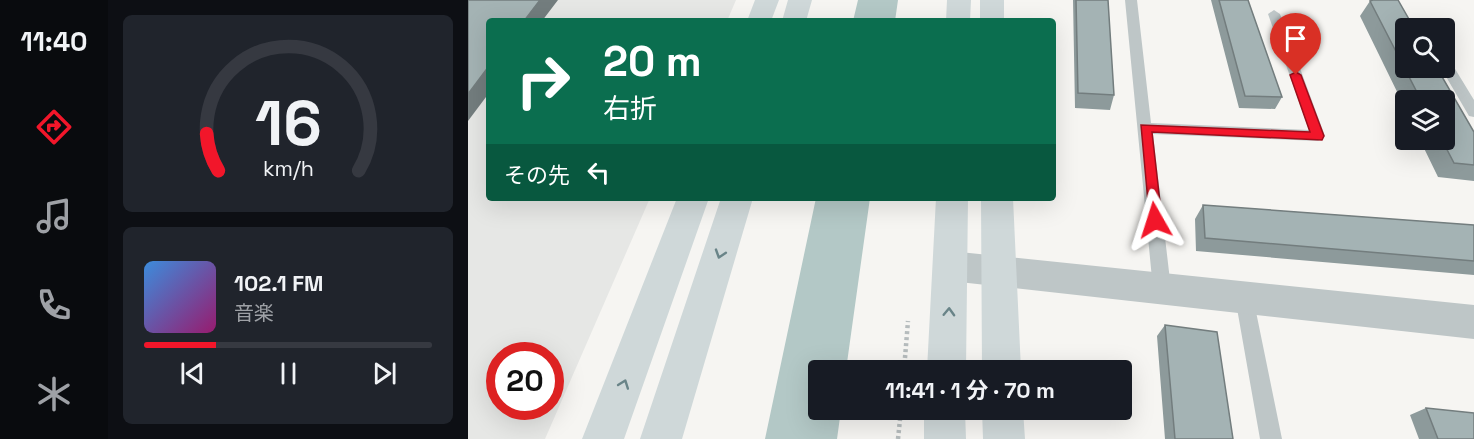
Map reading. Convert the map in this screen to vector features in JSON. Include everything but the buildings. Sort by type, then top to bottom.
[{"type":"street","points":[[760,18],[767,0]]},
{"type":"street","points":[[795,18],[800,0]]},
{"type":"street","points":[[958,0],[958,18]]},
{"type":"street","points":[[992,0],[992,18]]},
{"type":"street","points":[[603,439],[692,201]]},
{"type":"street","points":[[661,439],[736,201]]},
{"type":"street","points":[[947,360],[952,201]]},
{"type":"street","points":[[997,201],[1002,360]]},
{"type":"street","points":[[950,266],[1474,322]]},
{"type":"street","points":[[945,420],[945,439]]},
{"type":"street","points":[[1003,420],[1004,439]]},
{"type":"lane","points":[[1131,0],[1162,289]]},
{"type":"lane","points":[[1145,128],[1318,136],[1274,14]]},
{"type":"lane","points":[[1454,78],[1474,112]]},
{"type":"lane","points":[[1244,297],[1271,439]]},
{"type":"path","points":[[898,439],[900,420]]},
{"type":"shaded area","points":[[468,0],[736,0],[728,18],[486,18],[486,201],[649,201],[564,395],[564,342],[486,342],[486,420],[553,420],[545,439],[468,439]]},
{"type":"shaded area","points":[[858,0],[898,0],[895,18],[854,18]]},
{"type":"shaded area","points":[[815,201],[870,201],[847,360],[808,360],[808,420],[840,420],[837,439],[765,439]]},
{"type":"route","points":[[1155,220],[1145,128],[1318,136],[1296,75]]}]
